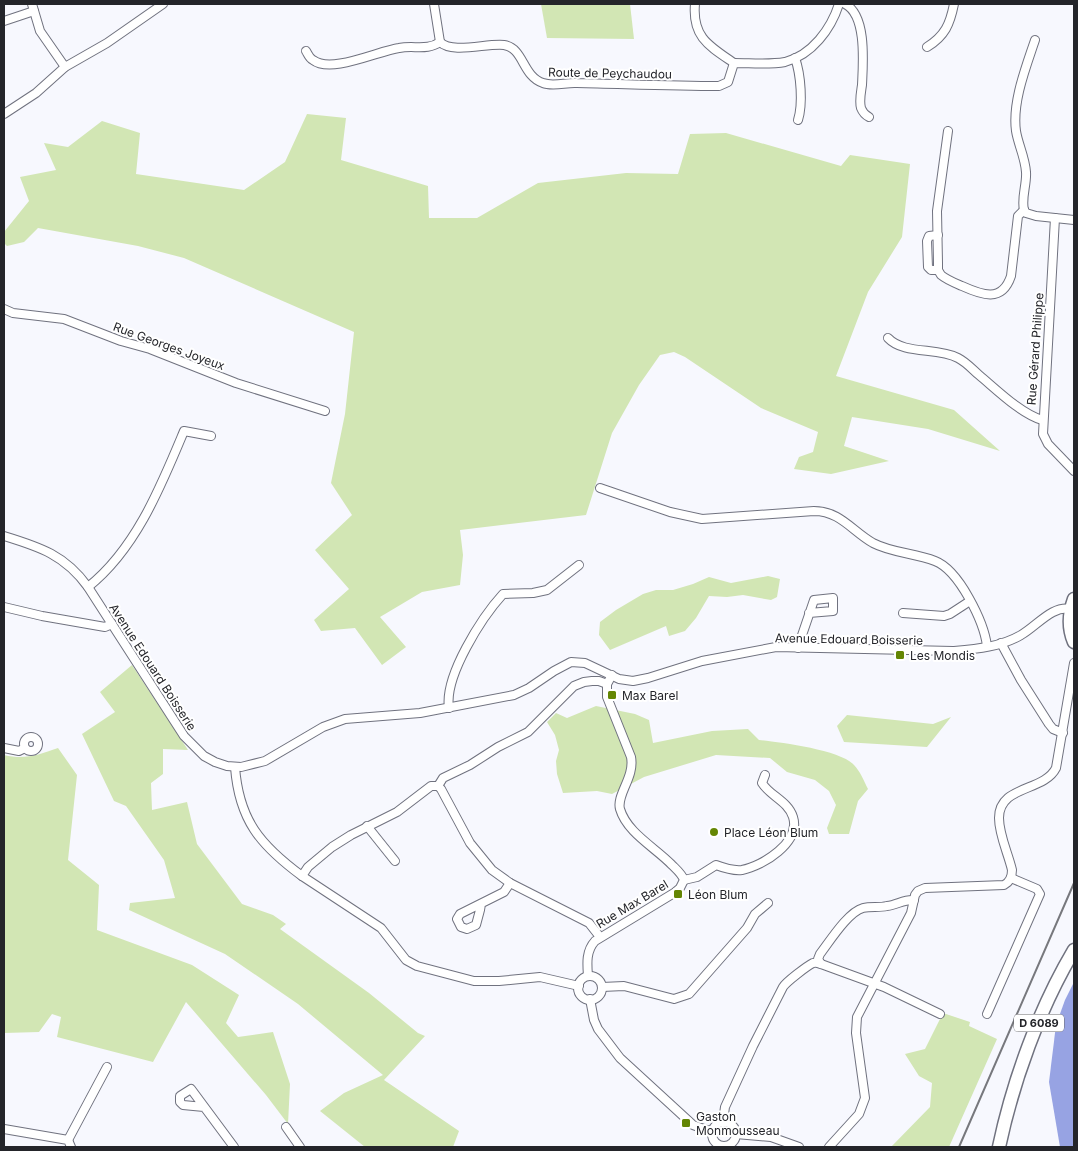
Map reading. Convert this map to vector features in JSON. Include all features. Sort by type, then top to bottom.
[{"type":"main road","points":[[1073,604],[1070,625],[1074,642]]},
{"type":"main road","name":"D 6089","points":[[999,1147],[1011,1099],[1035,1030],[1074,950]]},
{"type":"street","points":[[4,114],[36,93],[65,67],[107,43],[163,4]]},
{"type":"street","points":[[434,4],[440,42]]},
{"type":"street","points":[[695,4],[696,23],[702,38],[714,51],[734,63],[784,62],[806,52],[820,40],[838,4]]},
{"type":"street","points":[[845,4],[853,9],[860,24],[862,66],[860,106],[865,115],[869,117]]},
{"type":"street","points":[[927,47],[939,40],[943,35],[948,27],[954,4]]},
{"type":"street","points":[[4,21],[33,8],[44,37],[65,67]]},
{"type":"street","points":[[948,131],[937,211],[938,235],[929,236],[927,241],[928,267],[931,270],[938,270],[944,278],[981,295],[993,294],[1000,291],[1009,282],[1018,216],[1024,210],[1026,174],[1024,156],[1016,131],[1016,111],[1023,76],[1036,40]]},
{"type":"street","name":"Route de Peychaudou","points":[[306,51],[318,63],[334,64],[354,61],[402,47],[431,47],[440,42],[443,45],[452,47],[498,45],[510,47],[517,53],[530,75],[538,81],[547,84],[574,82],[663,86],[719,86],[728,82],[734,63]]},
{"type":"street","points":[[795,58],[801,105],[798,120]]},
{"type":"street","points":[[1024,210],[1026,214],[1074,220]]},
{"type":"street","name":"Rue Gérard Philippe","points":[[1055,218],[1042,434],[1048,444],[1074,470]]},
{"type":"street","name":"Rue Georges Joyeux","points":[[4,309],[13,313],[64,319],[120,341],[150,349],[236,383],[325,412]]},
{"type":"street","points":[[888,338],[897,346],[942,352],[957,357],[1013,403],[1042,420]]},
{"type":"street","points":[[88,587],[110,567],[139,526],[184,431],[211,436]]},
{"type":"street","points":[[600,488],[670,512],[702,519],[814,511],[827,512],[849,525],[866,539],[880,546],[933,560],[946,567],[978,614],[985,632],[987,646]]},
{"type":"street","name":"Avenue Edouard Boisserie","points":[[4,536],[50,552],[70,566],[88,587],[184,736],[204,756],[215,762],[235,768],[265,761],[323,727],[345,719],[420,713],[514,695],[529,688],[554,670],[570,662],[585,662],[626,680],[639,680],[702,661],[776,647],[953,651],[1001,643],[1020,636],[1059,608],[1073,604]]},
{"type":"street","points":[[449,708],[452,680],[477,629],[503,594],[533,593],[547,590],[579,565]]},
{"type":"street","points":[[903,613],[944,616],[970,601]]},
{"type":"street","points":[[4,607],[105,627],[112,624]]},
{"type":"street","points":[[798,648],[809,614]]},
{"type":"street","points":[[1001,643],[1021,680],[1049,724],[1053,729],[1063,733]]},
{"type":"street","points":[[829,1147],[854,1121],[864,1103],[865,1092],[856,1033],[856,1021],[911,913],[918,891],[925,888],[998,886],[1007,883],[1011,878],[1012,870],[999,823],[999,811],[1012,794],[1043,782],[1054,773],[1058,761],[1074,663]]},
{"type":"street","points":[[438,786],[443,778],[528,732],[574,686],[592,681],[607,684],[612,675]]},
{"type":"street","name":"Rue Max Barel","points":[[588,976],[587,962],[592,944],[600,937],[680,888],[684,880],[682,875],[666,858],[630,827],[622,813],[620,802],[632,773],[632,762],[606,697],[607,684]]},
{"type":"street","points":[[4,748],[19,751],[26,748]]},
{"type":"street","points":[[235,768],[236,787],[241,808],[246,819],[266,844],[289,867],[381,928],[387,933],[406,960],[418,966],[474,981],[499,981],[540,977],[579,986]]},
{"type":"street","points":[[684,880],[697,877],[716,865],[743,870],[758,864],[778,852],[789,841],[794,831],[793,816],[782,800],[764,786],[762,783],[765,776]]},
{"type":"street","points":[[302,876],[308,867],[332,846],[397,812],[431,786],[438,786],[476,852],[499,876],[589,923],[595,929]]},
{"type":"street","points":[[367,826],[395,861]]},
{"type":"street","points":[[987,1014],[1040,894],[1037,889],[1011,878]]},
{"type":"street","points":[[480,904],[504,892],[510,883]]},
{"type":"street","points":[[821,964],[818,959],[820,954],[849,918],[858,910],[870,907],[884,907],[906,900],[914,900]]},
{"type":"street","points":[[602,987],[624,986],[674,999],[689,994],[746,928],[755,914],[768,903]]},
{"type":"street","points":[[588,916],[600,937]]},
{"type":"street","points":[[728,1122],[720,1123],[712,1132],[715,1142],[721,1146],[728,1146],[734,1141],[736,1134],[734,1127],[728,1122],[724,1114],[725,1107],[753,1046],[783,987],[810,965],[817,962],[874,983],[940,1014]]},
{"type":"street","points":[[588,976],[598,978],[602,987],[602,991],[597,997],[590,999],[582,996],[579,992],[579,986],[583,978],[588,976]]},
{"type":"street","points":[[590,999],[594,1020],[598,1029],[620,1058],[692,1125],[712,1132]]},
{"type":"street","points":[[4,1129],[70,1144],[107,1067]]},
{"type":"street","points":[[204,1107],[234,1147]]},
{"type":"street","points":[[286,1127],[300,1147]]},
{"type":"street","points":[[736,1134],[752,1134],[778,1144],[799,1147]]},
{"type":"green space","points":[[541,4],[630,4],[634,39],[547,38]]},
{"type":"green space","points":[[307,114],[346,118],[341,160],[428,186],[429,218],[477,218],[538,183],[626,173],[678,174],[690,134],[726,133],[841,166],[850,155],[910,164],[902,237],[868,292],[836,376],[954,410],[1000,451],[928,429],[852,417],[844,446],[889,461],[831,474],[794,469],[799,457],[813,452],[818,432],[761,408],[685,357],[674,352],[660,355],[639,385],[612,433],[586,515],[460,530],[463,555],[460,585],[422,592],[380,617],[406,647],[382,665],[355,628],[321,631],[314,620],[349,589],[315,550],[352,515],[331,483],[345,414],[354,332],[184,258],[138,246],[38,228],[24,242],[7,246],[4,243],[4,232],[29,201],[20,177],[56,170],[44,143],[68,147],[102,121],[140,133],[136,174],[244,190],[285,162]]},
{"type":"green space","points":[[768,576],[780,579],[777,597],[771,600],[743,595],[727,597],[709,596],[696,618],[685,631],[669,636],[666,626],[610,650],[599,635],[600,622],[643,594],[656,590],[673,590],[709,577],[731,583]]},
{"type":"green space","points":[[132,665],[188,750],[163,749],[163,774],[151,783],[152,810],[187,802],[197,844],[242,904],[273,915],[286,924],[280,929],[369,993],[418,1033],[425,1036],[384,1080],[459,1131],[453,1147],[365,1147],[320,1111],[344,1093],[383,1075],[298,1004],[225,954],[129,910],[130,903],[175,898],[164,860],[126,806],[114,801],[82,734],[115,712],[100,692]]},
{"type":"green space","points":[[596,706],[635,714],[649,720],[653,743],[712,731],[748,729],[759,740],[824,751],[847,760],[854,765],[868,789],[858,801],[849,834],[829,834],[827,828],[836,805],[829,791],[815,780],[787,772],[770,758],[716,755],[644,777],[612,794],[597,791],[563,793],[557,774],[556,761],[559,750],[555,735],[547,722],[556,713],[567,718]]},
{"type":"green space","points":[[847,715],[933,724],[951,717],[927,747],[844,742],[837,726]]},
{"type":"green space","points":[[58,748],[77,775],[68,860],[99,885],[97,930],[192,965],[239,995],[226,1023],[238,1037],[273,1032],[290,1084],[288,1124],[266,1095],[186,1002],[153,1062],[57,1037],[61,1017],[52,1014],[39,1032],[4,1033],[4,755],[25,757]]},
{"type":"green space","points":[[943,1013],[970,1022],[969,1026],[997,1039],[949,1147],[891,1147],[930,1107],[932,1083],[919,1076],[905,1054],[925,1049]]},
{"type":"water","points":[[1074,982],[1074,1147],[1060,1147],[1049,1082],[1056,1025]]},
{"type":"railway","points":[[959,1147],[1074,883]]},
{"type":"place","name":"Les Mondis","points":[[900,655]]},
{"type":"place","name":"Max Barel","points":[[612,695]]},
{"type":"place","name":"Place Léon Blum","points":[[714,832]]},
{"type":"place","name":"Léon Blum","points":[[678,894]]},
{"type":"place","name":"Gaston Monmousseau","points":[[686,1123]]}]
